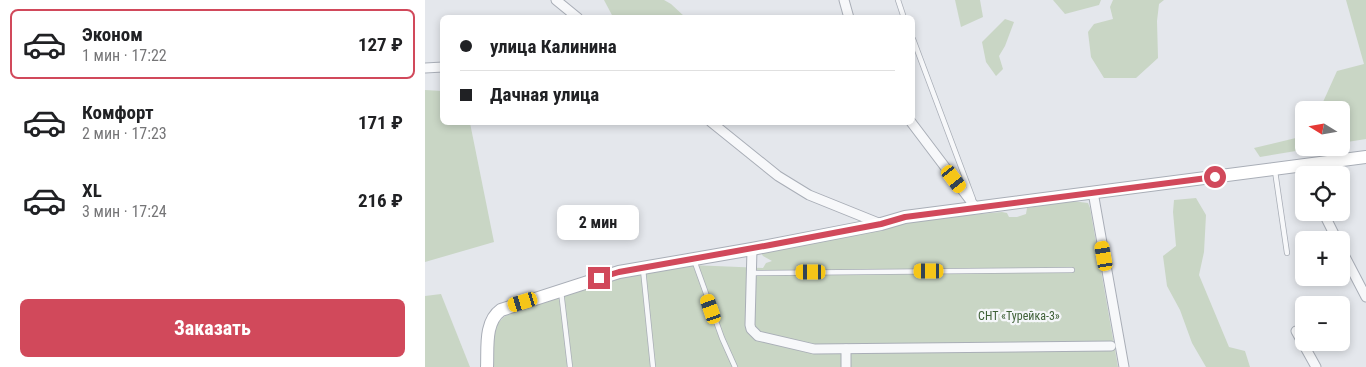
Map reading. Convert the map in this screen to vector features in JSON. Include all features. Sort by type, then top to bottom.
[{"type":"street","points":[[556,0],[575,15]]},
{"type":"street","points":[[844,0],[848,15]]},
{"type":"street","points":[[425,68],[440,67]]},
{"type":"street","points":[[715,125],[778,176],[809,195],[881,224]]},
{"type":"street","points":[[913,125],[976,208]]},
{"type":"street","points":[[1332,166],[1366,157]]},
{"type":"street","points":[[487,367],[488,338],[491,324],[497,313],[505,308],[619,272],[752,249],[881,224],[905,217],[1275,169],[1295,169]]},
{"type":"street","points":[[1093,192],[1124,367]]},
{"type":"street","points":[[752,249],[750,325],[755,333],[763,337],[815,349],[1111,346]]},
{"type":"street","points":[[1350,267],[1366,298]]},
{"type":"street","points":[[846,349],[846,367]]},
{"type":"street","points":[[1307,351],[1316,367]]},
{"type":"lane","points":[[898,0],[903,15]]},
{"type":"lane","points":[[915,53],[976,208]]},
{"type":"lane","points":[[1275,169],[1287,253]]},
{"type":"lane","points":[[691,260],[694,260],[721,338],[735,367]]},
{"type":"lane","points":[[643,268],[653,367]]},
{"type":"lane","points":[[751,273],[1072,270]]},
{"type":"lane","points":[[561,290],[570,367]]},
{"type":"green space","points":[[604,0],[664,0],[683,15],[612,15]]},
{"type":"green space","points":[[955,0],[980,0],[983,17],[961,27]]},
{"type":"green space","points":[[1053,0],[1101,0],[1099,5],[1065,14]]},
{"type":"green space","points":[[1113,0],[1164,0],[1159,4],[1157,21],[1158,58],[1136,78],[1104,78],[1091,57],[1088,32],[1094,24],[1113,19],[1110,7]]},
{"type":"green space","points":[[1346,0],[1366,0],[1366,139],[1350,142],[1350,101],[1323,101],[1337,71],[1364,64]]},
{"type":"green space","points":[[1005,19],[1014,22],[999,56],[1003,69],[996,76],[986,62],[982,42]]},
{"type":"green space","points":[[425,90],[440,91],[440,125],[470,125],[494,242],[425,262]]},
{"type":"green space","points":[[1295,138],[1295,151],[1260,157],[1254,148]]},
{"type":"green space","points":[[1196,198],[1206,215],[1204,252],[1199,275],[1229,347],[1245,351],[1250,367],[1206,367],[1192,343],[1180,310],[1167,286],[1163,256],[1176,246],[1173,212],[1174,200]]},
{"type":"green space","name":"СНТ «Турейка-3»","points":[[1072,201],[1088,203],[1090,208],[1118,367],[493,367],[493,338],[498,325],[508,314],[602,281],[691,265],[763,268],[766,263],[772,261],[761,253],[883,223],[1002,212],[1007,213],[1009,217],[1017,217],[1026,214],[1027,208]]},
{"type":"green space","points":[[441,294],[470,367],[425,367],[425,296]]},
{"type":"route","points":[[599,278],[619,272],[881,224],[905,217],[1215,177]]}]
